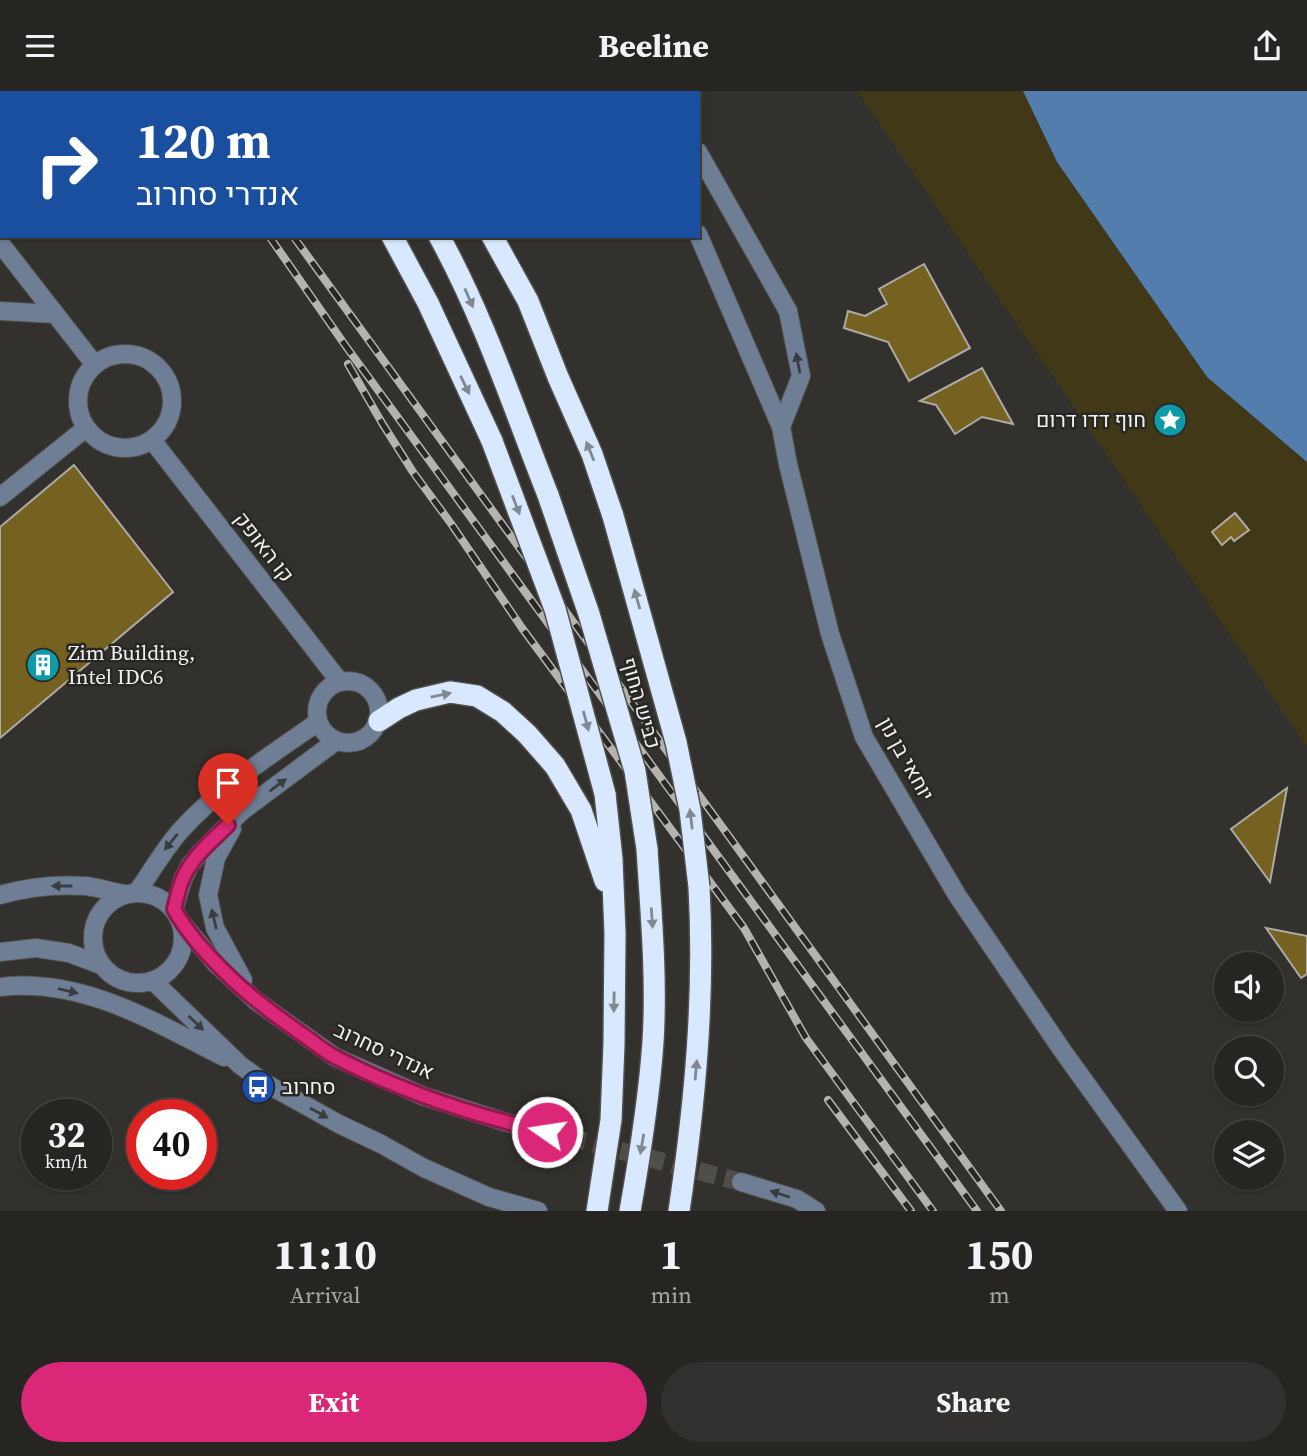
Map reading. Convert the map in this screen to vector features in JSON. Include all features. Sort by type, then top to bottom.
[{"type":"highway","points":[[393,238],[428,303],[492,441],[555,609],[605,794],[612,859],[615,933],[611,1119],[597,1211]]},
{"type":"highway","name":"כביש החוף","points":[[440,238],[487,340],[548,495],[589,614],[635,771],[647,849],[654,949],[653,1040],[644,1133],[631,1211]]},
{"type":"highway","name":"כביש החוף","points":[[493,238],[528,302],[592,454],[613,516],[677,742],[690,810],[702,940],[699,1038],[691,1133],[679,1211]]},
{"type":"highway","points":[[379,721],[416,700],[450,692],[477,695],[511,719],[555,766],[581,810],[603,873],[615,933]]},
{"type":"street","points":[[700,156],[788,310],[801,376],[781,427]]},
{"type":"street","name":"יוחאי בן נון","points":[[700,238],[781,427],[830,633],[864,737],[957,895],[1062,1050],[1178,1211]]},
{"type":"street","points":[[0,243],[95,365]]},
{"type":"street","points":[[0,311],[55,314]]},
{"type":"street","points":[[122,354],[151,362],[162,372],[170,385],[170,415],[163,429],[152,440],[124,449],[109,446],[96,439],[86,428],[80,415],[79,388],[95,365],[122,354]]},
{"type":"street","points":[[0,498],[86,428]]},
{"type":"street","name":"קו האופק","points":[[152,440],[340,682]]},
{"type":"street","points":[[340,682],[358,683],[374,694],[380,711],[379,721],[367,737],[358,742],[336,741],[327,735],[318,722],[320,699],[331,686],[340,682]]},
{"type":"street","points":[[101,965],[93,938],[101,911],[111,901],[131,893],[150,875],[161,855],[181,830],[213,799],[318,722]]},
{"type":"street","points":[[177,915],[183,879],[201,852],[242,811],[336,741]]},
{"type":"street","points":[[242,811],[216,858],[208,895],[215,929],[256,1001]]},
{"type":"street","points":[[0,895],[25,888],[56,886],[86,886],[151,894],[163,899],[177,915],[184,936],[176,964],[153,981],[138,983],[124,981],[101,965],[69,953],[36,948],[0,952]]},
{"type":"street","name":"אנדרי סחרוב","points":[[177,915],[216,964],[256,1001],[335,1057],[410,1091],[505,1122],[568,1137]]},
{"type":"street","points":[[153,981],[240,1065],[265,1083],[424,1168],[489,1197],[538,1211]]},
{"type":"street","points":[[0,987],[54,988],[106,1001],[130,1009],[240,1065]]},
{"type":"street","points":[[741,1182],[797,1199],[816,1211]]},
{"type":"sand","name":"חוף דדו דרום","points":[[857,91],[1023,91],[1057,162],[1207,377],[1307,462],[1307,747]]},
{"type":"water","points":[[1023,91],[1307,91],[1307,462],[1207,377],[1057,162]]},
{"type":"building","points":[[924,264],[970,348],[909,381],[888,342],[844,328],[848,311],[865,316],[887,304],[879,289]]},
{"type":"building","points":[[982,368],[1013,424],[982,417],[955,434],[936,405],[920,401]]},
{"type":"building","name":"Zim Building, Intel IDC6","points":[[74,465],[173,592],[0,738],[0,527]]},
{"type":"building","points":[[1235,513],[1249,530],[1234,541],[1231,537],[1222,545],[1212,532]]},
{"type":"building","points":[[1287,788],[1270,882],[1231,829]]},
{"type":"building","points":[[1266,928],[1307,936],[1307,974],[1301,978]]},
{"type":"tunnel","points":[[568,1137],[741,1182]]},
{"type":"railway","points":[[270,238],[345,345],[977,1211]]},
{"type":"railway","points":[[294,238],[1001,1211]]},
{"type":"railway","points":[[348,364],[413,472],[522,628],[744,928],[806,1038],[933,1211]]},
{"type":"railway","points":[[828,1100],[911,1211]]},
{"type":"place","name":"חוף דדו דרום","points":[[1170,420]]},
{"type":"place","name":"Zim Building, Intel IDC6","points":[[43,665]]},
{"type":"place","name":"סחרוב","points":[[258,1087]]},
{"type":"route","points":[[228,825],[190,865],[174,909],[181,922],[216,964],[256,1001],[335,1057],[423,1096],[505,1122],[547,1132]]}]
